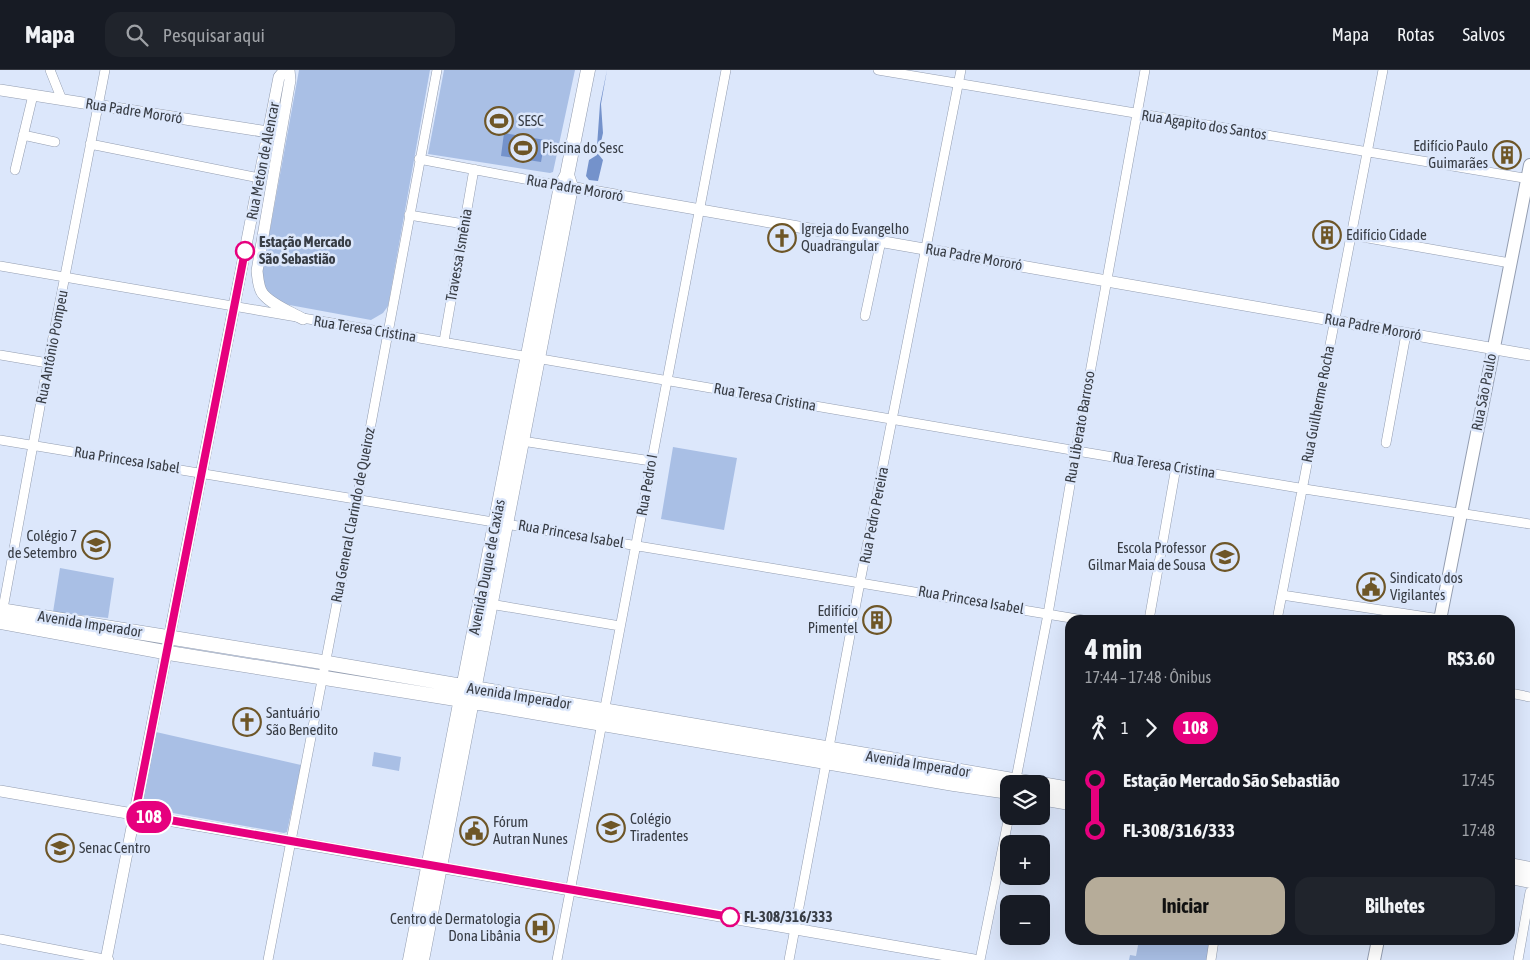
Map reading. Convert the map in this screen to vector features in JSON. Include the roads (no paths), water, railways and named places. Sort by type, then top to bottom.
[{"type":"main road","name":"Avenida Duque de Caxias","points":[[410,960],[434,866],[588,70]]},
{"type":"main road","name":"Rua São Paulo","points":[[1441,615],[1510,263],[1529,179],[1530,165]]},
{"type":"main road","name":"Avenida Duque de Caxias","points":[[467,694],[490,604],[501,522],[522,441],[532,357]]},
{"type":"main road","name":"Avenida Imperador","points":[[1,618],[169,637],[325,663],[467,694],[827,755],[954,784],[1000,785]]},
{"type":"main road","name":"Avenida Imperador","points":[[1,618],[166,652],[322,678],[467,694]]},
{"type":"main road","points":[[1050,786],[1065,788]]},
{"type":"main road","points":[[1050,800],[1065,802]]},
{"type":"main road","name":"Avenida Duque de Caxias","points":[[422,960],[434,866]]},
{"type":"main road","points":[[1515,866],[1530,869]]},
{"type":"main road","points":[[1515,878],[1530,881]]},
{"type":"main road","points":[[1374,960],[1377,945]]},
{"type":"street","points":[[50,70],[62,100]]},
{"type":"street","name":"Rua Antônio Pompeu","points":[[1,618],[105,70]]},
{"type":"street","name":"Rua Meton de Alencar","points":[[107,960],[200,472],[279,77],[284,70]]},
{"type":"street","points":[[289,70],[290,80],[257,271],[258,282],[263,293],[276,304],[304,319]]},
{"type":"street","name":"Rua General Clarindo de Queiroz","points":[[268,960],[437,70]]},
{"type":"street","name":"Rua Pedro I","points":[[557,960],[726,70]]},
{"type":"street","name":"Rua Agapito dos Santos","points":[[878,70],[1529,179]]},
{"type":"street","name":"Rua Pedro Pereira","points":[[789,960],[860,582],[961,70]]},
{"type":"street","name":"Rua Liberato Barroso","points":[[1015,775],[1048,614],[1145,70]]},
{"type":"street","name":"Rua Guilherme Rocha","points":[[1278,615],[1368,152],[1382,70]]},
{"type":"street","name":"Rua Padre Mororó","points":[[0,90],[268,132]]},
{"type":"street","points":[[15,170],[33,95]]},
{"type":"street","points":[[23,135],[55,142]]},
{"type":"street","points":[[90,144],[259,178]]},
{"type":"street","name":"Rua Padre Mororó","points":[[419,159],[566,183],[700,210],[1530,355]]},
{"type":"street","name":"Travessa Ismênia","points":[[444,341],[474,169]]},
{"type":"street","points":[[409,215],[464,224]]},
{"type":"street","points":[[1351,235],[1510,263]]},
{"type":"street","points":[[865,316],[881,241]]},
{"type":"street","name":"Rua Teresa Cristina","points":[[0,266],[1302,489],[1530,524]]},
{"type":"street","points":[[1386,443],[1406,334]]},
{"type":"street","points":[[0,355],[48,363]]},
{"type":"street","name":"Rua Princesa Isabel","points":[[0,440],[1065,617]]},
{"type":"street","points":[[522,441],[651,461]]},
{"type":"street","points":[[1150,615],[1176,467]]},
{"type":"street","points":[[1282,595],[1408,615]]},
{"type":"street","points":[[490,604],[620,626]]},
{"type":"street","points":[[1515,694],[1530,697]]},
{"type":"street","points":[[0,791],[974,960]]},
{"type":"street","points":[[980,960],[1007,825]]},
{"type":"street","points":[[1518,960],[1530,892]]},
{"type":"street","points":[[0,939],[107,960]]},
{"type":"street","points":[[1211,960],[1213,945]]},
{"type":"place","name":"SESC","points":[[499,121]]},
{"type":"place","name":"Piscina do Sesc","points":[[523,148]]},
{"type":"place","name":"Edifício Paulo Guimarães","points":[[1507,155]]},
{"type":"place","name":"Edifício Cidade","points":[[1327,235]]},
{"type":"place","name":"Igreja do Evangelho Quadrangular","points":[[782,238]]},
{"type":"place","name":"Estação Mercado São Sebastião","points":[[245,251]]},
{"type":"place","name":"Colégio 7 de Setembro","points":[[96,545]]},
{"type":"place","name":"Escola Professor Gilmar Maia de Sousa","points":[[1225,557]]},
{"type":"place","name":"Sindicato dos Vigilantes","points":[[1371,587]]},
{"type":"place","name":"Edifício Pimentel","points":[[877,620]]},
{"type":"place","name":"Santuário São Benedito","points":[[247,722]]},
{"type":"place","name":"Colégio Tiradentes","points":[[611,828]]},
{"type":"place","name":"Fórum Autran Nunes","points":[[474,831]]},
{"type":"place","name":"Senac Centro","points":[[60,848]]},
{"type":"place","name":"FL-308/316/333","points":[[730,917]]},
{"type":"place","name":"Centro de Dermatologia Dona Libânia","points":[[540,928]]}]
